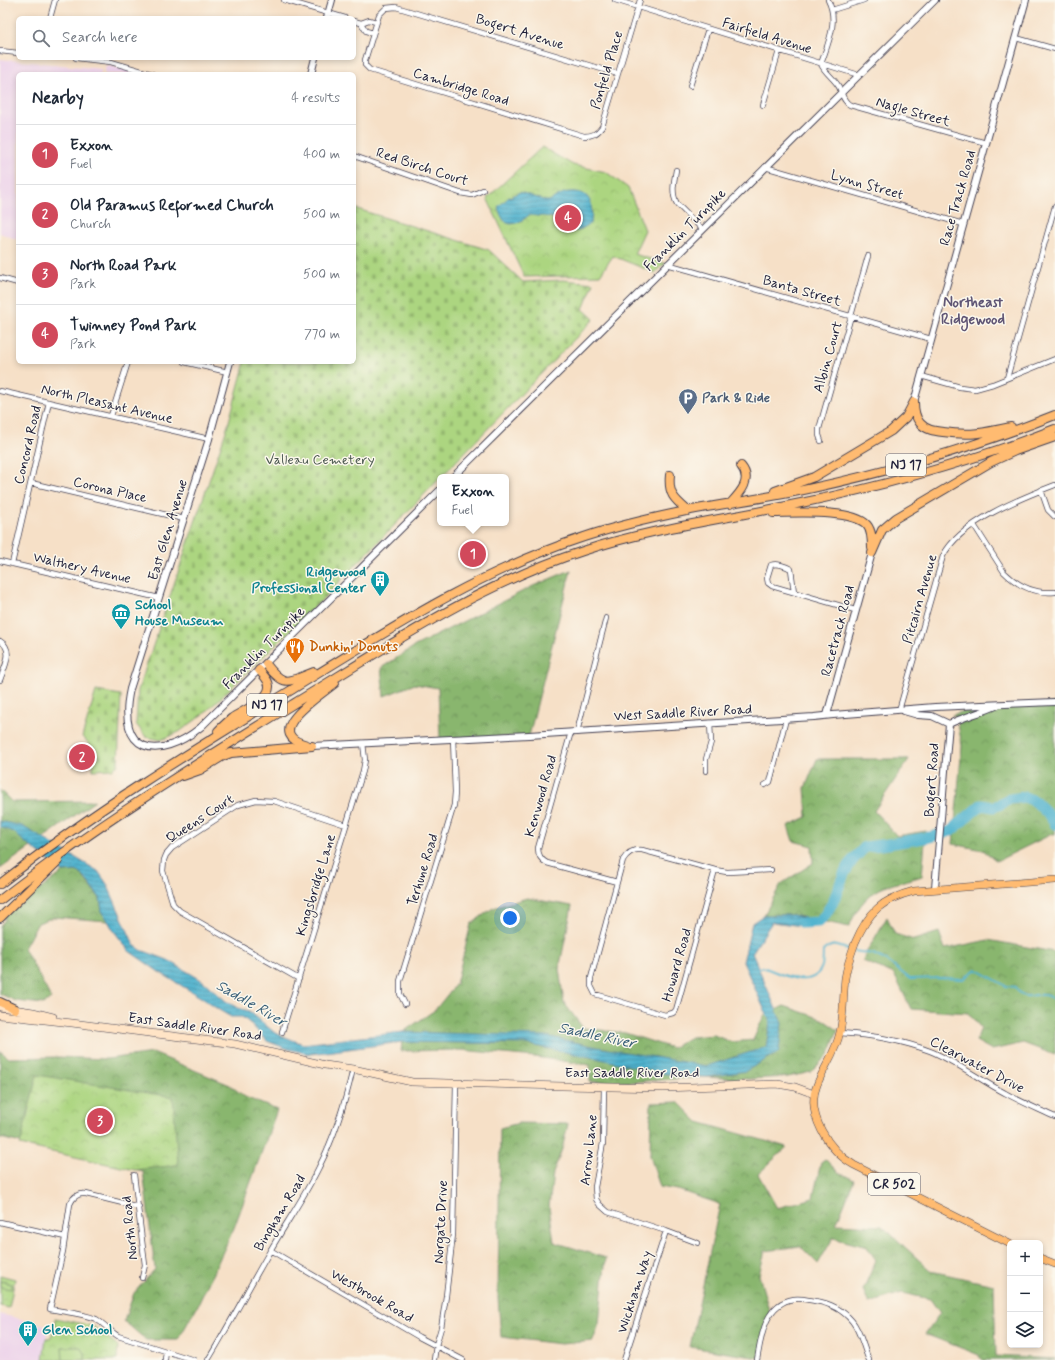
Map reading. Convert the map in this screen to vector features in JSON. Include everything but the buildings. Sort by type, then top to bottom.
[{"type":"highway","points":[[914,402],[916,416],[919,423],[930,430],[951,434],[977,434],[1041,420]]},
{"type":"highway","points":[[752,500],[807,480],[832,467],[895,428],[906,417],[914,402]]},
{"type":"highway","name":"NJ 17","points":[[0,884],[26,863],[144,781],[333,664],[443,598],[477,580],[553,548],[601,532],[688,510],[730,504],[829,485],[893,469],[971,445],[1055,415]]},
{"type":"highway","name":"NJ 17","points":[[41,873],[77,843],[164,784],[353,667],[458,605],[509,580],[550,563],[640,534],[842,495],[914,476],[992,452],[1055,429]]},
{"type":"highway","points":[[872,553],[882,530],[896,518],[991,462],[1015,451],[1055,437]]},
{"type":"highway","points":[[730,504],[741,492],[745,484],[746,474],[741,466]]},
{"type":"highway","points":[[670,475],[669,484],[671,494],[675,500],[688,510]]},
{"type":"highway","points":[[755,512],[817,512],[856,518],[866,524],[870,531],[872,539],[872,553]]},
{"type":"highway","points":[[266,664],[278,678],[289,681],[333,664]]},
{"type":"highway","points":[[312,746],[297,742],[293,739],[290,730],[291,723],[301,710],[322,695],[353,667]]},
{"type":"highway","points":[[201,745],[231,719],[266,696],[269,689],[269,684],[259,670]]},
{"type":"highway","points":[[164,784],[200,770],[231,752],[312,746]]},
{"type":"highway","points":[[0,878],[26,863]]},
{"type":"highway","points":[[0,900],[41,873]]},
{"type":"highway","points":[[0,918],[41,873]]},
{"type":"highway","points":[[0,1002],[15,1009]]},
{"type":"main road","name":"CR 502","points":[[1007,1242],[854,1165],[840,1156],[827,1140],[818,1120],[815,1110],[814,1094],[836,1046],[840,1033],[843,1014],[845,978],[850,955],[869,916],[883,903],[907,892],[935,888],[1055,880]]},
{"type":"main road","name":"East Saddle River Road","points":[[0,1007],[33,1012],[72,1023]]},
{"type":"main road","name":"East Saddle River Road","points":[[0,1015],[235,1044],[325,1065],[353,1069],[412,1082],[663,1088],[777,1084],[795,1087],[814,1094]]},
{"type":"main road","points":[[1043,1259],[1055,1264]]},
{"type":"street","points":[[51,16],[56,0]]},
{"type":"street","points":[[284,0],[328,15],[332,0]]},
{"type":"street","name":"Fairfield Avenue","points":[[615,0],[859,75]]},
{"type":"street","name":"Ponfield Place","points":[[584,136],[595,134],[602,127],[640,0]]},
{"type":"street","points":[[821,64],[833,27],[834,18],[828,0]]},
{"type":"street","points":[[832,10],[864,0]]},
{"type":"street","name":"Franklin Turnpike","points":[[456,474],[935,0]]},
{"type":"street","name":"Race Track Road","points":[[914,402],[1026,0]]},
{"type":"street","name":"Bogert Avenue","points":[[373,34],[378,15],[382,11],[396,6],[618,74]]},
{"type":"street","points":[[356,22],[361,23],[369,20],[376,22]]},
{"type":"street","points":[[361,23],[366,31],[373,34]]},
{"type":"street","points":[[690,86],[708,29]]},
{"type":"street","name":"Cambridge Road","points":[[373,34],[365,60],[365,65],[370,70],[584,136]]},
{"type":"street","points":[[1016,38],[1055,49]]},
{"type":"street","points":[[0,51],[16,53]]},
{"type":"street","points":[[763,105],[779,51]]},
{"type":"street","points":[[94,60],[111,62],[145,72]]},
{"type":"street","points":[[312,72],[314,60]]},
{"type":"street","name":"Fairfield Avenue","points":[[821,64],[825,71],[837,84],[841,93]]},
{"type":"street","name":"Nagle Street","points":[[841,93],[843,100],[852,106],[986,143]]},
{"type":"street","name":"Red Birch Court","points":[[356,157],[460,193],[472,195],[483,190]]},
{"type":"street","name":"Lynn Street","points":[[766,167],[963,224]]},
{"type":"street","points":[[676,170],[673,186],[674,200],[702,229]]},
{"type":"street","points":[[1007,378],[1055,206]]},
{"type":"street","name":"Albin Court","points":[[821,441],[818,435],[819,429],[868,256]]},
{"type":"street","name":"Banta Street","points":[[667,264],[931,339]]},
{"type":"street","points":[[0,278],[16,282]]},
{"type":"street","points":[[921,376],[970,389],[987,386],[1055,359]]},
{"type":"street","points":[[111,416],[127,364]]},
{"type":"street","points":[[193,364],[228,372]]},
{"type":"street","name":"East Glen Avenue","points":[[144,745],[135,739],[129,729],[127,703],[132,681],[209,439],[230,364]]},
{"type":"street","name":"North Pleasant Avenue","points":[[0,391],[209,439]]},
{"type":"street","name":"Concord Road","points":[[12,564],[48,402]]},
{"type":"street","name":"Corona Place","points":[[31,483],[184,519]]},
{"type":"street","name":"Pitcairn Avenue","points":[[901,710],[900,707],[943,556],[951,543],[991,514],[1018,500],[1055,485]]},
{"type":"street","points":[[1041,490],[1048,510],[1055,517]]},
{"type":"street","name":"Franklin Turnpike","points":[[144,745],[154,748],[167,747],[189,736],[215,715],[437,493]]},
{"type":"street","points":[[974,525],[1004,572],[1011,579],[1031,590],[1055,592]]},
{"type":"street","name":"Racetrack Road","points":[[827,715],[872,553]]},
{"type":"street","name":"Walthery Avenue","points":[[0,561],[159,598]]},
{"type":"street","points":[[794,592],[791,569],[776,564],[771,565],[767,578],[768,583],[772,586],[855,610]]},
{"type":"street","points":[[574,732],[606,618]]},
{"type":"street","points":[[0,641],[6,646],[8,651],[8,657],[0,680]]},
{"type":"street","name":"West Saddle River Road","points":[[312,746],[529,735],[786,719],[935,707],[1055,702]]},
{"type":"street","points":[[948,724],[964,717],[988,710],[1000,704]]},
{"type":"street","name":"Bogert Road","points":[[901,710],[918,715],[932,716],[948,724],[941,828],[935,888]]},
{"type":"street","points":[[765,785],[770,782],[786,719]]},
{"type":"street","points":[[706,771],[706,759],[711,742],[710,723]]},
{"type":"street","name":"Kenwood Road","points":[[574,732],[538,848],[538,853],[540,858],[547,863],[617,882]]},
{"type":"street","name":"Terhune Road","points":[[405,1004],[400,994],[400,981],[454,805],[453,738]]},
{"type":"street","name":"Kingsbridge Lane","points":[[282,1032],[364,765],[365,756],[363,743]]},
{"type":"street","name":"Queens Court","points":[[299,979],[180,911],[173,904],[163,871],[164,860],[172,848],[238,805],[247,802],[261,800],[274,801],[346,824]]},
{"type":"street","points":[[617,882],[623,860],[630,852],[639,850],[727,872],[771,870]]},
{"type":"street","name":"Howard Road","points":[[617,882],[591,978],[591,989],[597,996],[665,1015],[673,1013],[678,1006],[715,870]]},
{"type":"street","name":"Clearwater Drive","points":[[840,1033],[869,1035],[930,1051],[1005,1093],[1055,1117]]},
{"type":"street","name":"Bingham Road","points":[[208,1360],[234,1317],[270,1250],[320,1166],[340,1117],[353,1069]]},
{"type":"street","name":"Norgate Drive","points":[[434,1360],[446,1296],[453,1234],[456,1083]]},
{"type":"street","name":"Arrow Lane","points":[[604,1087],[603,1143],[595,1187],[596,1199],[599,1204],[608,1212],[698,1243]]},
{"type":"street","name":"North Road","points":[[134,1176],[145,1265],[142,1278]]},
{"type":"street","points":[[139,1207],[86,1194],[79,1194],[72,1200],[50,1309],[89,1317],[101,1322],[118,1336],[194,1360]]},
{"type":"street","points":[[0,1222],[65,1238]]},
{"type":"street","name":"Wickham Way","points":[[624,1360],[666,1231]]},
{"type":"street","name":"Westbrook Road","points":[[270,1250],[436,1346],[463,1360]]},
{"type":"street","points":[[757,1360],[766,1320],[770,1314],[774,1309],[786,1301],[800,1299],[824,1302],[839,1309],[846,1315],[861,1336],[869,1360]]},
{"type":"street","points":[[165,1360],[166,1351]]},
{"type":"shaded area","points":[[0,59],[102,69],[101,72],[16,72],[16,239],[0,233]]},
{"type":"shaded area","points":[[106,65],[131,72],[104,72]]},
{"type":"shaded area","points":[[0,1314],[49,1326],[43,1360],[0,1360]]},
{"type":"green space","points":[[542,147],[573,165],[606,172],[628,188],[645,230],[634,254],[667,264],[661,266],[655,273],[613,256],[600,275],[524,277],[487,198]]},
{"type":"green space","name":"Valleau Cemetery","points":[[356,209],[489,250],[523,282],[563,280],[594,283],[583,309],[594,319],[444,474],[437,474],[437,481],[324,598],[205,713],[179,732],[161,740],[146,737],[136,724],[138,690],[228,425],[244,364],[356,364]]},
{"type":"green space","points":[[571,570],[529,736],[440,739],[438,688],[415,684],[384,696],[381,668],[415,646],[533,586]]},
{"type":"green space","points":[[96,691],[121,695],[118,765],[112,769],[93,770],[93,755],[91,748],[82,737]]},
{"type":"green space","points":[[1055,703],[1055,834],[1052,834],[997,861],[983,850],[953,844],[962,746],[957,718],[952,715],[961,712]]},
{"type":"green space","points":[[817,759],[909,759],[874,811],[897,836],[926,831],[922,876],[889,885],[874,892],[861,905],[849,927],[793,915],[764,915],[781,884],[813,863],[812,846],[793,841],[788,826],[807,817],[805,788]]},
{"type":"green space","points":[[0,790],[12,802],[95,801],[0,869]]},
{"type":"green space","points":[[63,872],[79,872],[100,898],[102,911],[108,921],[54,917],[38,923],[24,948],[51,998],[43,1004],[16,1001],[0,994],[0,926],[6,918],[2,918]]},
{"type":"green space","points":[[527,898],[572,906],[559,969],[564,1003],[583,1028],[625,1033],[672,1048],[691,1037],[714,1035],[731,1042],[753,1040],[764,1016],[784,1006],[822,1019],[838,1030],[829,1054],[811,1072],[788,1077],[748,1079],[701,1077],[632,1082],[590,1082],[590,1065],[535,1057],[461,1050],[401,1051],[403,1032],[435,1010],[456,984],[471,924],[493,908]]},
{"type":"green space","points":[[887,917],[895,934],[914,940],[939,932],[945,949],[988,940],[1054,952],[1055,1055],[1023,1043],[992,1050],[976,1041],[981,1028],[968,1013],[911,1009],[894,974],[863,961]]},
{"type":"green space","points":[[0,1051],[9,1058],[58,1057],[107,1059],[153,1053],[230,1085],[245,1097],[277,1110],[234,1228],[198,1305],[178,1340],[146,1340],[124,1321],[134,1293],[155,1269],[143,1171],[0,1138]]},
{"type":"green space","points":[[37,1075],[173,1097],[178,1165],[135,1170],[20,1145]]},
{"type":"green space","points":[[678,1102],[698,1122],[787,1147],[758,1174],[777,1208],[813,1198],[821,1162],[825,1159],[838,1172],[854,1180],[836,1224],[882,1226],[931,1271],[994,1285],[996,1356],[1055,1360],[983,1360],[979,1355],[925,1334],[940,1313],[930,1299],[902,1293],[869,1303],[863,1290],[876,1260],[867,1247],[833,1238],[818,1264],[800,1246],[765,1251],[759,1275],[770,1314],[759,1358],[690,1347],[720,1204],[678,1190],[660,1187],[650,1156],[651,1103]]},
{"type":"green space","points":[[519,1123],[568,1124],[562,1149],[553,1173],[549,1207],[554,1242],[606,1258],[599,1324],[593,1341],[561,1344],[501,1337],[498,1298],[500,1128]]},
{"type":"green space","points":[[0,1275],[15,1279],[9,1308],[0,1306]]},
{"type":"green space","points":[[0,1281],[12,1284],[11,1289],[0,1287]]},
{"type":"green space","points":[[55,1318],[93,1326],[118,1346],[117,1360],[43,1360],[46,1338],[50,1338],[55,1329]]},
{"type":"green space","points":[[62,1347],[80,1347],[85,1353],[85,1360],[63,1360]]},
{"type":"water","points":[[520,192],[546,201],[567,192],[582,193],[587,196],[591,205],[591,223],[578,231],[567,230],[558,221],[552,218],[529,215],[525,219],[514,224],[507,223],[502,217],[498,207],[509,197]]},
{"type":"water","points":[[0,821],[22,826],[98,871],[107,884],[134,945],[141,950],[168,960],[203,981],[227,1002],[238,1008],[249,1011],[275,1033],[303,1044],[403,1032],[546,1036],[602,1048],[707,1066],[766,1047],[770,1022],[743,962],[752,923],[764,915],[793,915],[818,922],[810,927],[772,922],[752,953],[782,1023],[779,1052],[746,1071],[706,1077],[666,1074],[525,1044],[402,1042],[310,1054],[288,1049],[267,1041],[242,1017],[231,1017],[219,1010],[129,951],[114,931],[102,911],[100,898],[86,879],[79,872],[63,872],[14,832],[0,827]]},
{"type":"waterway","name":"Saddle River","points":[[803,923],[818,922],[825,915],[833,902],[844,874],[852,861],[865,847],[930,837],[951,831],[981,805],[994,807],[1010,799],[1024,797],[1035,801],[1051,817],[1055,824]]},
{"type":"waterway","points":[[758,969],[763,967],[786,976],[804,979],[811,978],[818,974],[822,966],[823,951],[827,948],[833,945],[850,950]]},
{"type":"waterway","points":[[854,951],[873,954],[887,961],[910,979],[963,979],[976,969],[1006,986],[1015,987],[1022,995],[1045,995],[1055,1000]]},
{"type":"place","name":"Twinney Pond Park","points":[[568,218]]},
{"type":"place","name":"Park & Ride","points":[[688,415]]},
{"type":"place","name":"Exxon","points":[[473,554]]},
{"type":"place","name":"Ridgewood Professional Center","points":[[380,597]]},
{"type":"place","name":"School House Museum","points":[[121,630]]},
{"type":"place","name":"Dunkin' Donuts","points":[[295,664]]},
{"type":"place","name":"Old Paramus Reformed Church","points":[[82,757]]},
{"type":"place","name":"North Road Park","points":[[100,1121]]},
{"type":"place","name":"Glen School","points":[[28,1347]]},
{"type":"district","name":"Northeast Ridgewood","points":[[973,312]]}]
